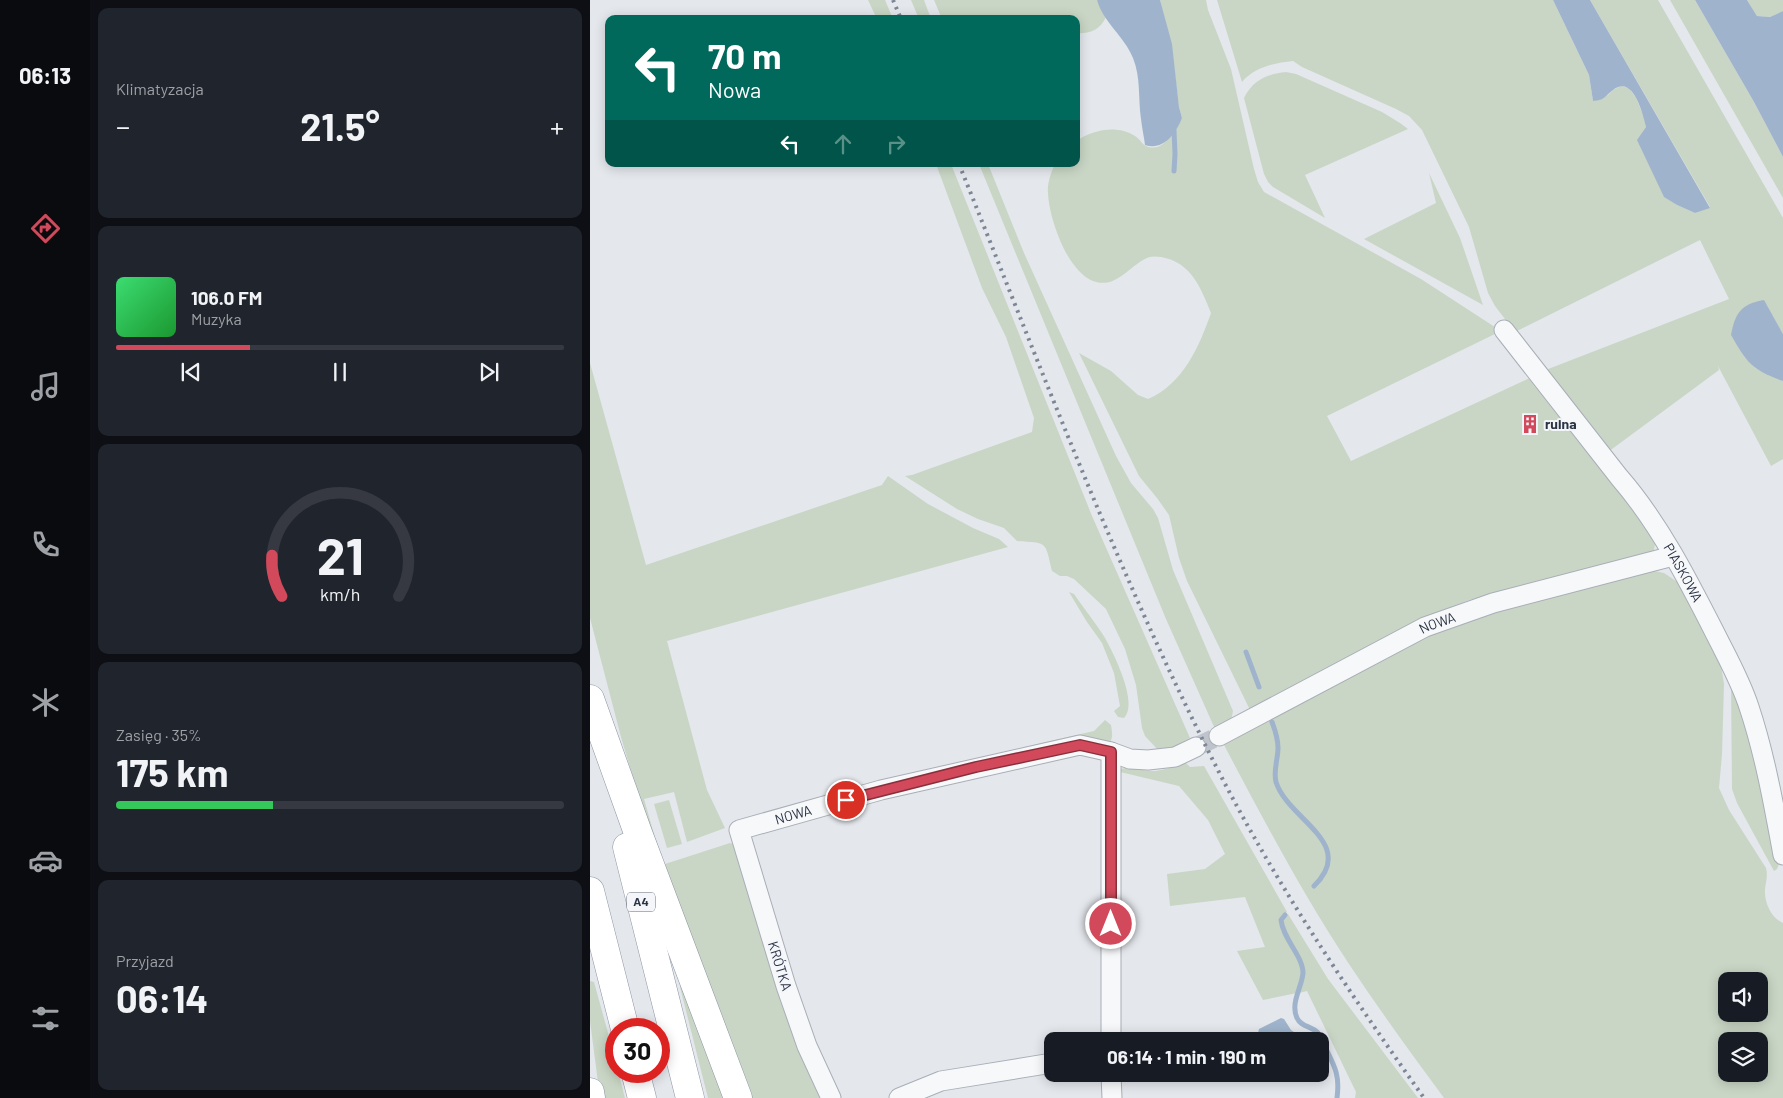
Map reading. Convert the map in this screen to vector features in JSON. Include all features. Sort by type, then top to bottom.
[{"type":"highway","points":[[590,699],[641,842],[738,1098]]},
{"type":"highway","name":"A4","points":[[590,706],[690,1098]]},
{"type":"highway","points":[[590,891],[622,1018]]},
{"type":"highway","points":[[638,1083],[642,1098]]},
{"type":"highway","points":[[590,1092],[591,1098]]},
{"type":"street","name":"PIASKOWA","points":[[1504,330],[1636,497],[1697,597],[1749,706],[1773,802],[1783,855]]},
{"type":"street","name":"NOWA","points":[[1219,736],[1425,627],[1493,603],[1673,556]]},
{"type":"street","name":"NOWA","points":[[739,830],[881,790],[1080,745],[1111,752],[1130,759],[1148,760],[1175,757],[1196,747]]},
{"type":"street","points":[[1111,752],[1111,1032]]},
{"type":"street","name":"KRÓTKA","points":[[739,830],[786,986],[807,1046],[831,1098]]},
{"type":"street","points":[[899,1098],[941,1082],[1044,1064]]},
{"type":"street","points":[[1111,1082],[1112,1098]]},
{"type":"green space","points":[[868,0],[885,0],[891,15],[875,15]]},
{"type":"green space","points":[[911,0],[924,0],[930,15],[917,15]]},
{"type":"green space","points":[[934,0],[1097,0],[1106,17],[1098,28],[1086,33],[1080,33],[1080,15],[940,15]]},
{"type":"green space","points":[[1160,0],[1206,0],[1208,10],[1231,69],[1254,169],[1258,182],[1264,192],[1421,279],[1501,331],[1327,416],[1351,461],[1534,376],[1631,499],[1654,537],[1654,550],[1648,556],[1469,600],[1423,618],[1387,636],[1252,714],[1187,581],[1179,558],[1169,515],[1139,476],[1079,353],[1111,371],[1138,395],[1148,399],[1171,384],[1180,374],[1195,351],[1211,313],[1194,278],[1180,264],[1171,260],[1158,257],[1147,258],[1120,277],[1108,282],[1093,281],[1084,275],[1075,267],[1061,243],[1049,204],[1048,186],[1054,167],[1080,167],[1080,138],[1082,137],[1097,131],[1120,130],[1128,132],[1146,146],[1152,148],[1158,147],[1168,139],[1182,118]]},
{"type":"green space","points":[[1217,0],[1553,0],[1589,75],[1593,101],[1608,95],[1621,86],[1629,88],[1636,98],[1644,117],[1646,127],[1642,133],[1648,161],[1664,196],[1677,205],[1695,213],[1710,207],[1590,0],[1658,0],[1783,218],[1783,334],[1763,300],[1755,368],[1783,381],[1783,459],[1771,466],[1718,366],[1719,370],[1608,452],[1543,371],[1729,299],[1700,240],[1515,332],[1495,306],[1488,293],[1469,227],[1422,130],[1409,116],[1396,109],[1302,67],[1293,61],[1259,69],[1242,82]]},
{"type":"green space","points":[[1670,0],[1695,0],[1754,102],[1783,157],[1783,198]]},
{"type":"green space","points":[[1747,0],[1783,0],[1783,11],[1770,17],[1757,16]]},
{"type":"green space","points":[[1286,72],[1296,74],[1382,112],[1408,129],[1305,175],[1325,218],[1273,187],[1264,174],[1244,98],[1256,82],[1273,74]]},
{"type":"green space","points":[[937,167],[952,167],[1092,516],[1190,738],[1170,749],[1159,751],[1145,736],[1142,728],[1136,685],[1125,649],[1106,609],[1074,579],[1060,576],[1052,571],[1046,549],[1040,543],[1017,541],[1004,528],[957,509],[905,476],[1032,432],[1034,418],[1006,337],[982,288]]},
{"type":"green space","points":[[980,167],[989,167],[1024,253],[1116,456],[1131,483],[1153,509],[1158,518],[1173,570],[1233,711],[1231,721],[1215,729],[1166,619]]},
{"type":"green space","points":[[1429,173],[1460,238],[1483,305],[1364,239],[1436,203]]},
{"type":"green space","points":[[590,363],[646,565],[882,485],[888,476],[928,504],[973,528],[999,539],[1008,547],[667,641],[707,790],[725,828],[687,842],[674,792],[644,799],[662,862],[639,798],[621,737],[590,618]]},
{"type":"green space","points":[[1655,571],[1664,573],[1679,583],[1720,660],[1724,684],[1719,788],[1729,810],[1766,868],[1765,894],[1767,904],[1775,917],[1783,923],[1783,1098],[1444,1098],[1347,961],[1314,908],[1267,826],[1223,743],[1425,633],[1492,609]]},
{"type":"green space","points":[[1069,592],[1074,594],[1101,632],[1119,667],[1124,679],[1129,702],[1128,711],[1124,718],[1118,717],[1114,711],[1120,706],[1114,673],[1102,643]]},
{"type":"green space","points":[[1731,682],[1751,742],[1779,864],[1774,871],[1737,803],[1732,789]]},
{"type":"green space","points":[[1105,720],[1111,725],[1112,730],[1112,738],[1108,744],[1026,749],[1024,747],[1094,731]]},
{"type":"green space","points":[[1185,762],[1190,767],[1204,766],[1287,912],[1280,919],[1283,933],[1297,957],[1301,970],[1297,993],[1263,1000],[1237,951],[1265,947],[1245,897],[1170,906],[1167,874],[1205,869],[1225,854],[1208,820],[1179,786],[1116,771],[1130,768],[1155,771]]},
{"type":"green space","points":[[669,800],[682,844],[667,848],[654,804]]},
{"type":"green space","points":[[730,843],[736,845],[824,1098],[752,1098],[665,864]]},
{"type":"green space","points":[[1288,914],[1328,979],[1418,1098],[1355,1098],[1356,1092],[1329,1036],[1329,1032],[1327,1032],[1307,991],[1299,993],[1304,975],[1303,967],[1282,920]]},
{"type":"green space","points":[[590,981],[594,982],[605,1022],[605,1083],[621,1083],[625,1098],[600,1098],[590,1021]]},
{"type":"green space","points":[[687,985],[731,1098],[708,1098],[680,987]]},
{"type":"water","points":[[1097,0],[1160,0],[1172,44],[1182,118],[1173,135],[1163,143],[1152,146],[1145,145],[1136,66],[1125,43],[1104,15]]},
{"type":"water","points":[[1553,0],[1590,0],[1710,208],[1695,213],[1664,197],[1637,140],[1646,127],[1640,105],[1631,91],[1626,87],[1620,86],[1602,99],[1593,101],[1589,75]]},
{"type":"water","points":[[1695,0],[1747,0],[1757,16],[1770,17],[1783,11],[1783,157],[1754,102]]},
{"type":"water","points":[[1764,300],[1783,334],[1783,381],[1764,373],[1751,364],[1731,335],[1740,311],[1750,304]]},
{"type":"water","points":[[1281,1018],[1284,1019],[1294,1032],[1258,1032],[1259,1029]]},
{"type":"waterway","points":[[1174,130],[1174,171]]},
{"type":"waterway","points":[[1246,652],[1259,687]]},
{"type":"waterway","points":[[1272,722],[1278,745],[1276,782],[1283,796],[1316,832],[1324,844],[1328,857],[1325,871],[1314,886]]},
{"type":"waterway","points":[[1285,915],[1281,920],[1285,934],[1300,960],[1303,973],[1295,1012],[1299,1021],[1318,1033],[1332,1060],[1338,1083],[1337,1098]]},
{"type":"tunnel","points":[[1196,747],[1219,736]]},
{"type":"railway","points":[[893,0],[899,15]]},
{"type":"railway","points":[[960,167],[1083,474],[1150,628],[1222,778],[1244,820],[1317,941],[1424,1098]]},
{"type":"place","name":"ruina","points":[[1530,424]]},
{"type":"route","points":[[846,800],[976,767],[1080,745],[1111,752],[1111,924]]}]
